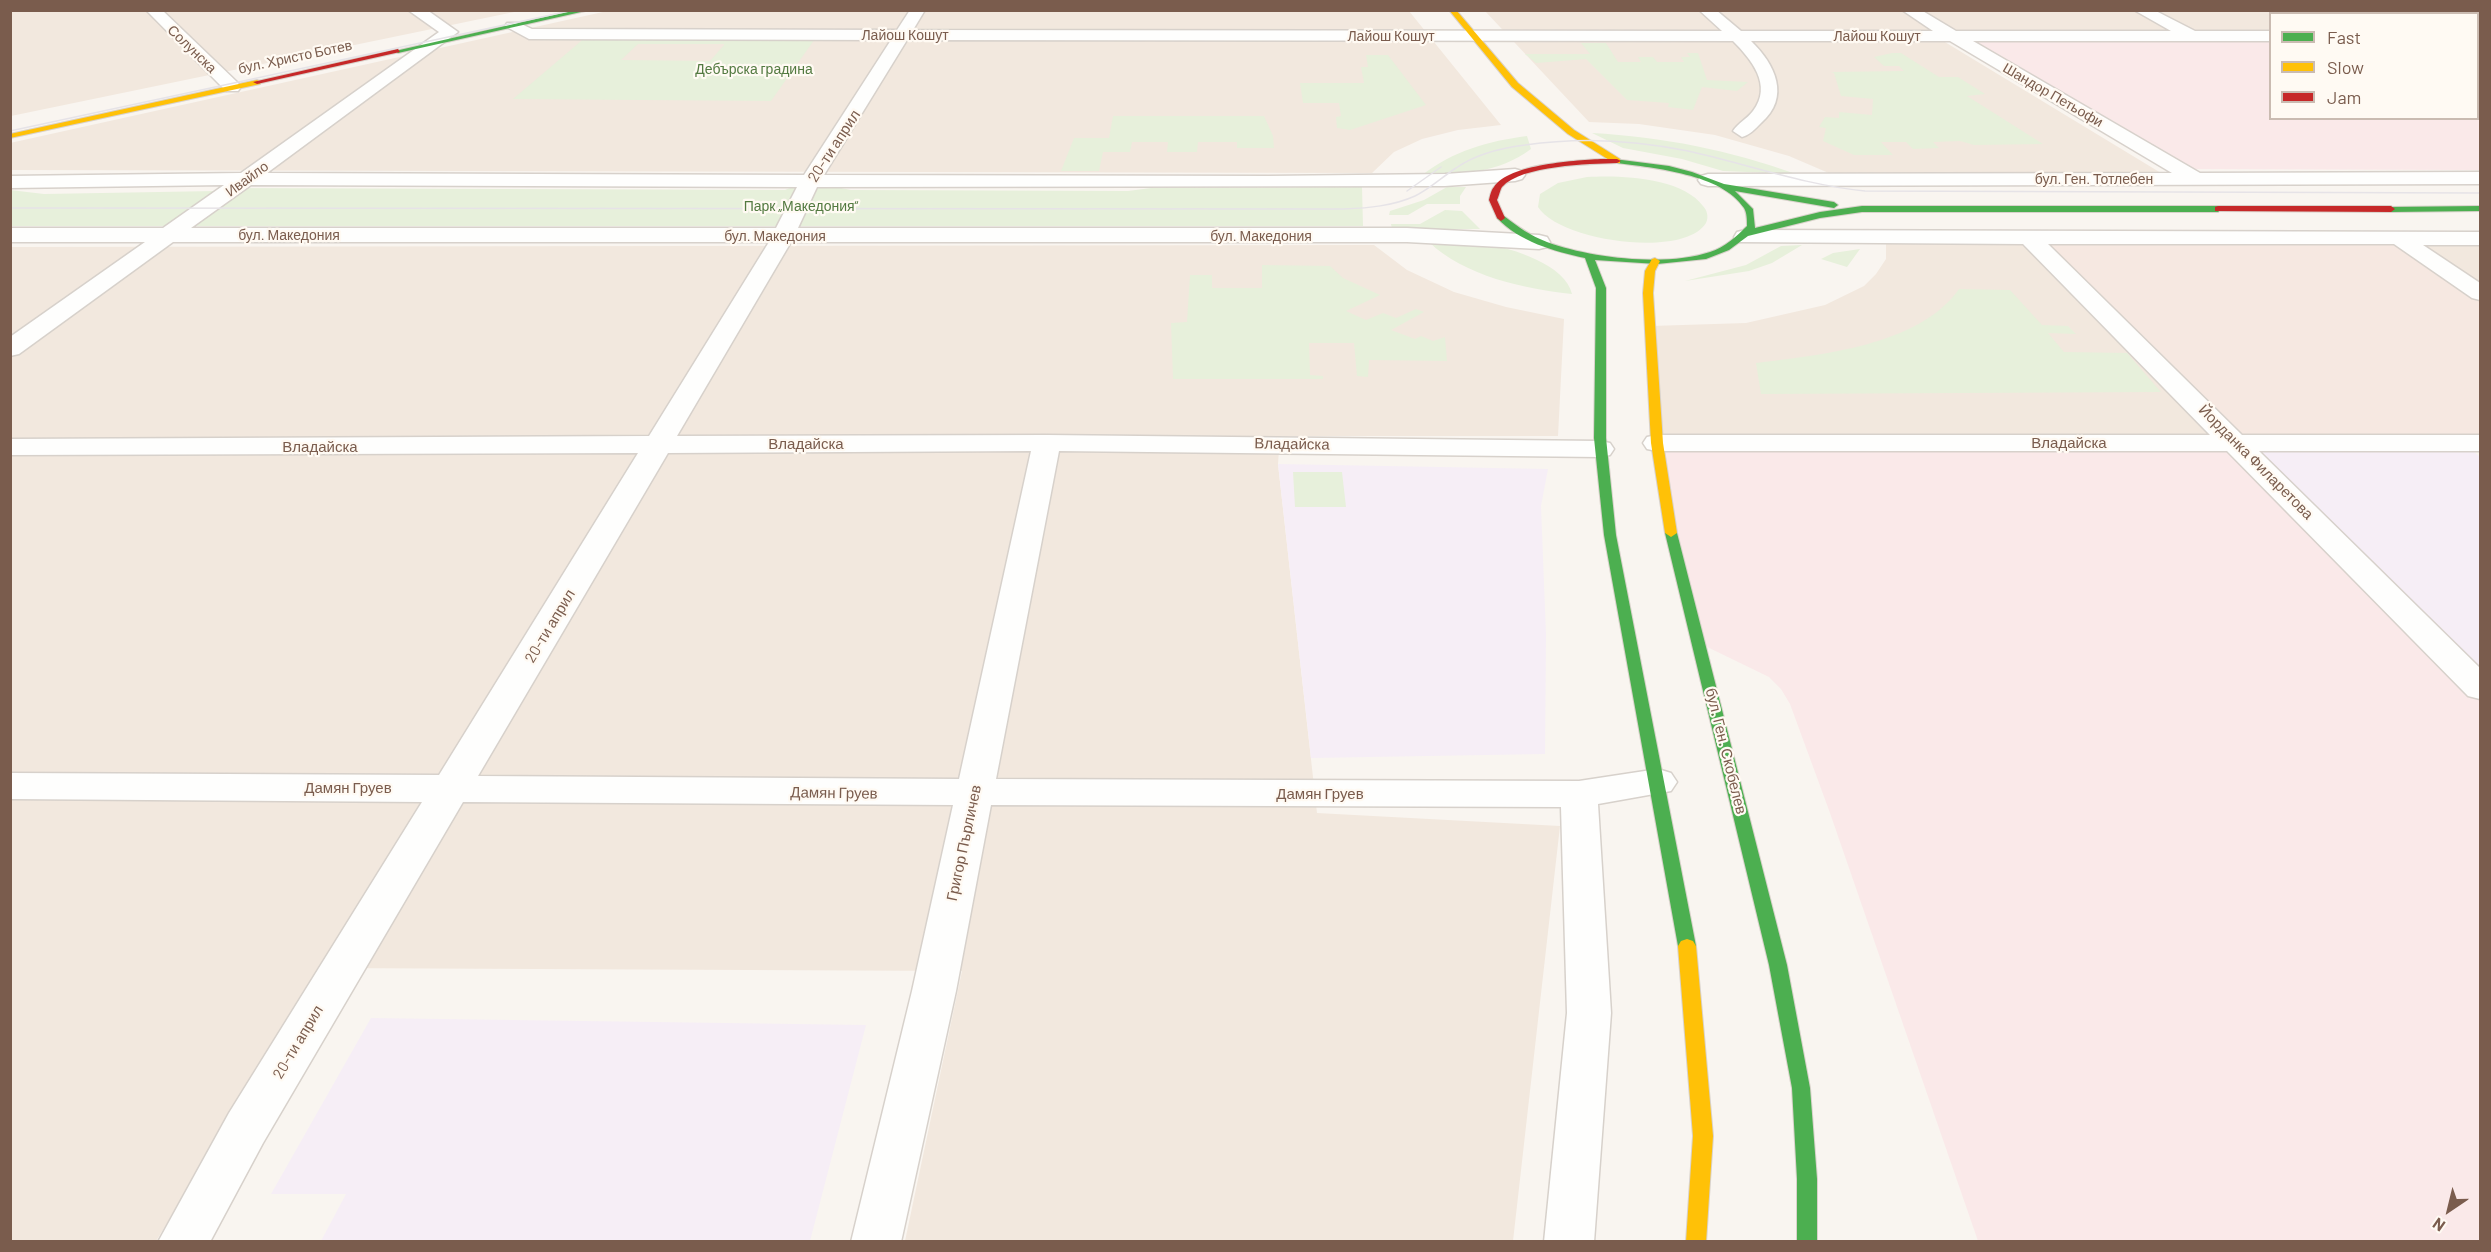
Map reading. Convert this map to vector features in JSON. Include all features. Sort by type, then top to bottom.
[{"type":"main road","name":"бул. Христо Ботев","points":[[10,123],[228,83],[444,37],[551,10]]},
{"type":"main road","name":"бул. Христо Ботев","points":[[444,37],[513,26],[588,10]]},
{"type":"main road","points":[[1452,10],[1515,85],[1566,128],[1617,161]]},
{"type":"main road","name":"бул. Христо Ботев","points":[[10,136],[228,83]]},
{"type":"main road","points":[[1515,85],[1528,115]]},
{"type":"main road","points":[[1515,175],[1552,160],[1617,161],[1659,166],[1714,183],[1738,197],[1749,209],[1753,221],[1747,235]]},
{"type":"main road","name":"бул. Ген. Тотлебен","points":[[1515,175],[1497,190],[1493,199],[1494,207],[1500,218],[1512,228],[1539,242],[1589,256],[1655,261],[1705,255],[1725,249],[1747,235],[1820,215],[1862,209],[2481,209]]},
{"type":"main road","name":"бул. Ген. Тотлебен","points":[[1714,183],[1862,209]]},
{"type":"main road","points":[[1589,256],[1601,288],[1600,449],[1610,535],[1638,696],[1658,782],[1690,959],[1703,1136],[1696,1242]]},
{"type":"main road","name":"бул. Ген. Скобелев","points":[[1655,261],[1650,271],[1648,293],[1657,443],[1672,539],[1778,965],[1801,1088],[1807,1179],[1807,1242]]},
{"type":"street","name":"Солунска","points":[[153,10],[228,83]]},
{"type":"street","points":[[415,10],[444,37]]},
{"type":"street","name":"20-ти април","points":[[183,1242],[246,1128],[660,445],[783,237],[810,181],[918,10]]},
{"type":"street","points":[[1706,10],[1739,36],[1763,64],[1769,81],[1770,98],[1756,122],[1742,131]]},
{"type":"street","name":"Шандор Петьофи","points":[[1909,10],[2196,179]]},
{"type":"street","points":[[2141,10],[2195,36]]},
{"type":"street","name":"Лайош Кошут","points":[[513,26],[529,34],[2269,36]]},
{"type":"street","name":"Ивайло","points":[[10,349],[444,37]]},
{"type":"street","points":[[10,182],[246,179],[1384,182],[1515,175]]},
{"type":"street","name":"бул. Ген. Тотлебен","points":[[1714,183],[2481,178]]},
{"type":"street","name":"бул. Македония","points":[[10,235],[783,237],[1407,235],[1539,242]]},
{"type":"street","points":[[1747,235],[2029,238],[2481,238]]},
{"type":"street","name":"Йорданка Филаретова","points":[[2029,238],[2481,688]]},
{"type":"street","points":[[2399,238],[2481,293]]},
{"type":"street","name":"Владайска","points":[[10,447],[1047,443],[1600,449]]},
{"type":"street","name":"Григор Пърличев","points":[[876,1242],[934,991],[1047,443]]},
{"type":"street","name":"Владайска","points":[[1657,443],[2481,443]]},
{"type":"street","name":"Дамян Груев","points":[[10,786],[974,794],[1579,794],[1658,782]]},
{"type":"street","points":[[1569,1242],[1589,1013],[1579,794]]},
{"type":"shaded area","points":[[612,10],[1409,11],[1501,125],[1458,130],[1422,139],[1394,152],[1372,173],[11,170],[10,143]]},
{"type":"shaded area","points":[[2480,10],[2480,33],[2479,12],[2269,12],[2269,34],[1930,33],[2161,173],[1831,174],[1789,156],[1715,135],[1639,124],[1589,122],[1485,11]]},
{"type":"shaded area","points":[[11,11],[519,11],[11,116]]},
{"type":"shaded area","points":[[1949,37],[2269,37],[2269,120],[2479,120],[2480,38],[2480,170],[2187,169]]},
{"type":"shaded area","points":[[1886,240],[2032,240],[2238,443],[1658,443],[1651,326],[1746,323],[1825,305],[1864,286],[1876,274],[1886,259]]},
{"type":"shaded area","points":[[2032,240],[2402,240],[2480,293],[2480,443],[2238,443]]},
{"type":"shaded area","points":[[2402,240],[2480,240],[2480,293]]},
{"type":"shaded area","points":[[1374,245],[1407,270],[1454,292],[1506,307],[1564,319],[1558,436],[1280,436],[1278,464],[1317,813],[1560,826],[1513,1241],[905,1241],[962,971],[324,968],[156,1241],[11,1241],[10,247]]},
{"type":"shaded area","points":[[1658,443],[2238,443],[2480,687],[2480,1241],[1978,1241],[1790,704],[1781,689],[1769,677],[1699,643]]},
{"type":"shaded area","points":[[2238,443],[2463,443],[2480,457],[2480,686]]},
{"type":"shaded area","points":[[1278,464],[1548,469],[1541,506],[1546,635],[1545,754],[1311,758]]},
{"type":"shaded area","points":[[371,1018],[866,1025],[810,1241],[321,1241],[346,1194],[271,1194]]},
{"type":"green space","name":"Дебърска градина","points":[[587,36],[817,36],[771,101],[513,99]],"holes":[[[638,44],[724,44],[710,61],[621,60]]]},
{"type":"green space","points":[[1581,43],[1606,43],[1618,62],[1641,62],[1638,57],[1653,57],[1657,62],[1684,62],[1681,57],[1690,57],[1687,53],[1698,53],[1707,80],[1748,82],[1737,91],[1702,87],[1693,110],[1668,107],[1669,103],[1627,100],[1586,59],[1536,63],[1525,54],[1590,54]]},
{"type":"green space","points":[[1901,53],[1939,77],[1958,77],[1985,94],[1967,96],[2043,144],[1974,145],[1960,141],[1933,142],[1939,148],[1913,149],[1906,142],[1881,142],[1893,155],[1854,155],[1823,141],[1826,128],[1819,127],[1825,117],[1839,118],[1839,112],[1872,115],[1873,99],[1841,96],[1834,73],[1831,72],[1904,71],[1899,66],[1884,66],[1874,57]]},
{"type":"green space","points":[[1366,55],[1388,55],[1426,105],[1350,130],[1337,128],[1336,117],[1341,116],[1339,103],[1303,103],[1300,83],[1364,83],[1361,67],[1368,67]]},
{"type":"green space","points":[[1113,116],[1264,116],[1273,136],[1274,148],[1237,148],[1237,142],[1198,142],[1197,152],[1167,152],[1168,142],[1132,142],[1130,152],[1103,152],[1099,171],[1061,171],[1074,138],[1109,138]]},
{"type":"green space","points":[[1592,133],[1696,146],[1746,158],[1796,174],[1723,171],[1682,159],[1623,148]]},
{"type":"green space","points":[[1527,136],[1531,149],[1506,163],[1465,173],[1422,175],[1446,159],[1472,148]]},
{"type":"green space","points":[[1587,177],[1649,180],[1681,189],[1693,196],[1704,208],[1707,221],[1693,234],[1673,240],[1649,243],[1622,241],[1570,229],[1550,219],[1538,207],[1540,194],[1558,183]]},
{"type":"green space","name":"Парк „Македония“","points":[[797,185],[832,186],[851,190],[1128,191],[1151,188],[1362,187],[1363,226],[11,226],[10,190],[44,194],[216,191],[219,188],[785,190]]},
{"type":"green space","points":[[1447,187],[1466,187],[1460,196],[1460,204],[1427,204],[1408,215],[1389,215],[1390,211],[1424,200]]},
{"type":"green space","points":[[1445,210],[1462,211],[1480,229],[1392,229],[1391,224],[1420,224]]},
{"type":"green space","points":[[1429,242],[1479,243],[1510,249],[1549,266],[1568,284],[1572,294],[1535,289],[1496,279],[1460,264]]},
{"type":"green space","points":[[1802,245],[1772,263],[1749,271],[1685,281],[1746,265],[1781,246]]},
{"type":"green space","points":[[1860,249],[1847,267],[1821,259],[1833,253]]},
{"type":"green space","points":[[1262,265],[1330,266],[1343,278],[1380,295],[1346,311],[1366,320],[1383,313],[1396,318],[1416,309],[1424,312],[1391,330],[1415,339],[1421,336],[1433,341],[1445,337],[1447,361],[1369,360],[1368,377],[1357,376],[1354,343],[1309,343],[1310,375],[1323,376],[1323,379],[1173,379],[1171,323],[1187,322],[1190,275],[1212,275],[1212,288],[1262,288]]},
{"type":"green space","points":[[1959,289],[2010,290],[2042,325],[2068,326],[2076,334],[2048,333],[2064,352],[2127,353],[2161,392],[1761,394],[1756,363],[1838,351],[1894,335],[1919,323],[1941,308]]},
{"type":"green space","points":[[1293,472],[1342,472],[1346,507],[1295,507]]},
{"type":"tram line","points":[[10,131],[574,10]]},
{"type":"tram line","points":[[10,208],[1344,209],[1380,206],[1415,196],[1464,163],[1489,152],[1516,146],[1586,140],[1668,147],[1798,179],[1865,191],[2480,193]]},
{"type":"tram line","points":[[1407,191],[1441,167]]},
{"type":"traffic: fast","points":[[398,51],[587,10]]},
{"type":"traffic: fast","points":[[1501,218],[1519,232],[1542,243],[1569,252],[1628,261],[1684,260],[1706,256],[1731,245],[1752,227],[1749,209],[1739,197],[1725,187],[1689,173],[1617,161]]},
{"type":"traffic: fast","points":[[1722,186],[1834,205]]},
{"type":"traffic: fast","points":[[1748,233],[1820,215],[1862,209],[2218,209]]},
{"type":"traffic: fast","points":[[2391,209],[2480,209]]},
{"type":"traffic: fast","points":[[1589,256],[1601,288],[1600,438],[1610,535],[1687,946]]},
{"type":"traffic: fast","points":[[1671,533],[1778,965],[1801,1088],[1807,1179],[1807,1242]]},
{"type":"traffic: slow","points":[[1452,10],[1515,85],[1571,132],[1617,161]]},
{"type":"traffic: slow","points":[[10,136],[257,82]]},
{"type":"traffic: slow","points":[[1655,261],[1650,271],[1648,293],[1657,443],[1671,533]]},
{"type":"traffic: slow","points":[[1687,946],[1703,1136],[1696,1242]]},
{"type":"traffic: jam","points":[[257,82],[398,51]]},
{"type":"traffic: jam","points":[[1501,218],[1493,200],[1498,186],[1513,176],[1534,169],[1558,165],[1617,161]]},
{"type":"traffic: jam","points":[[2218,209],[2391,209]]}]
